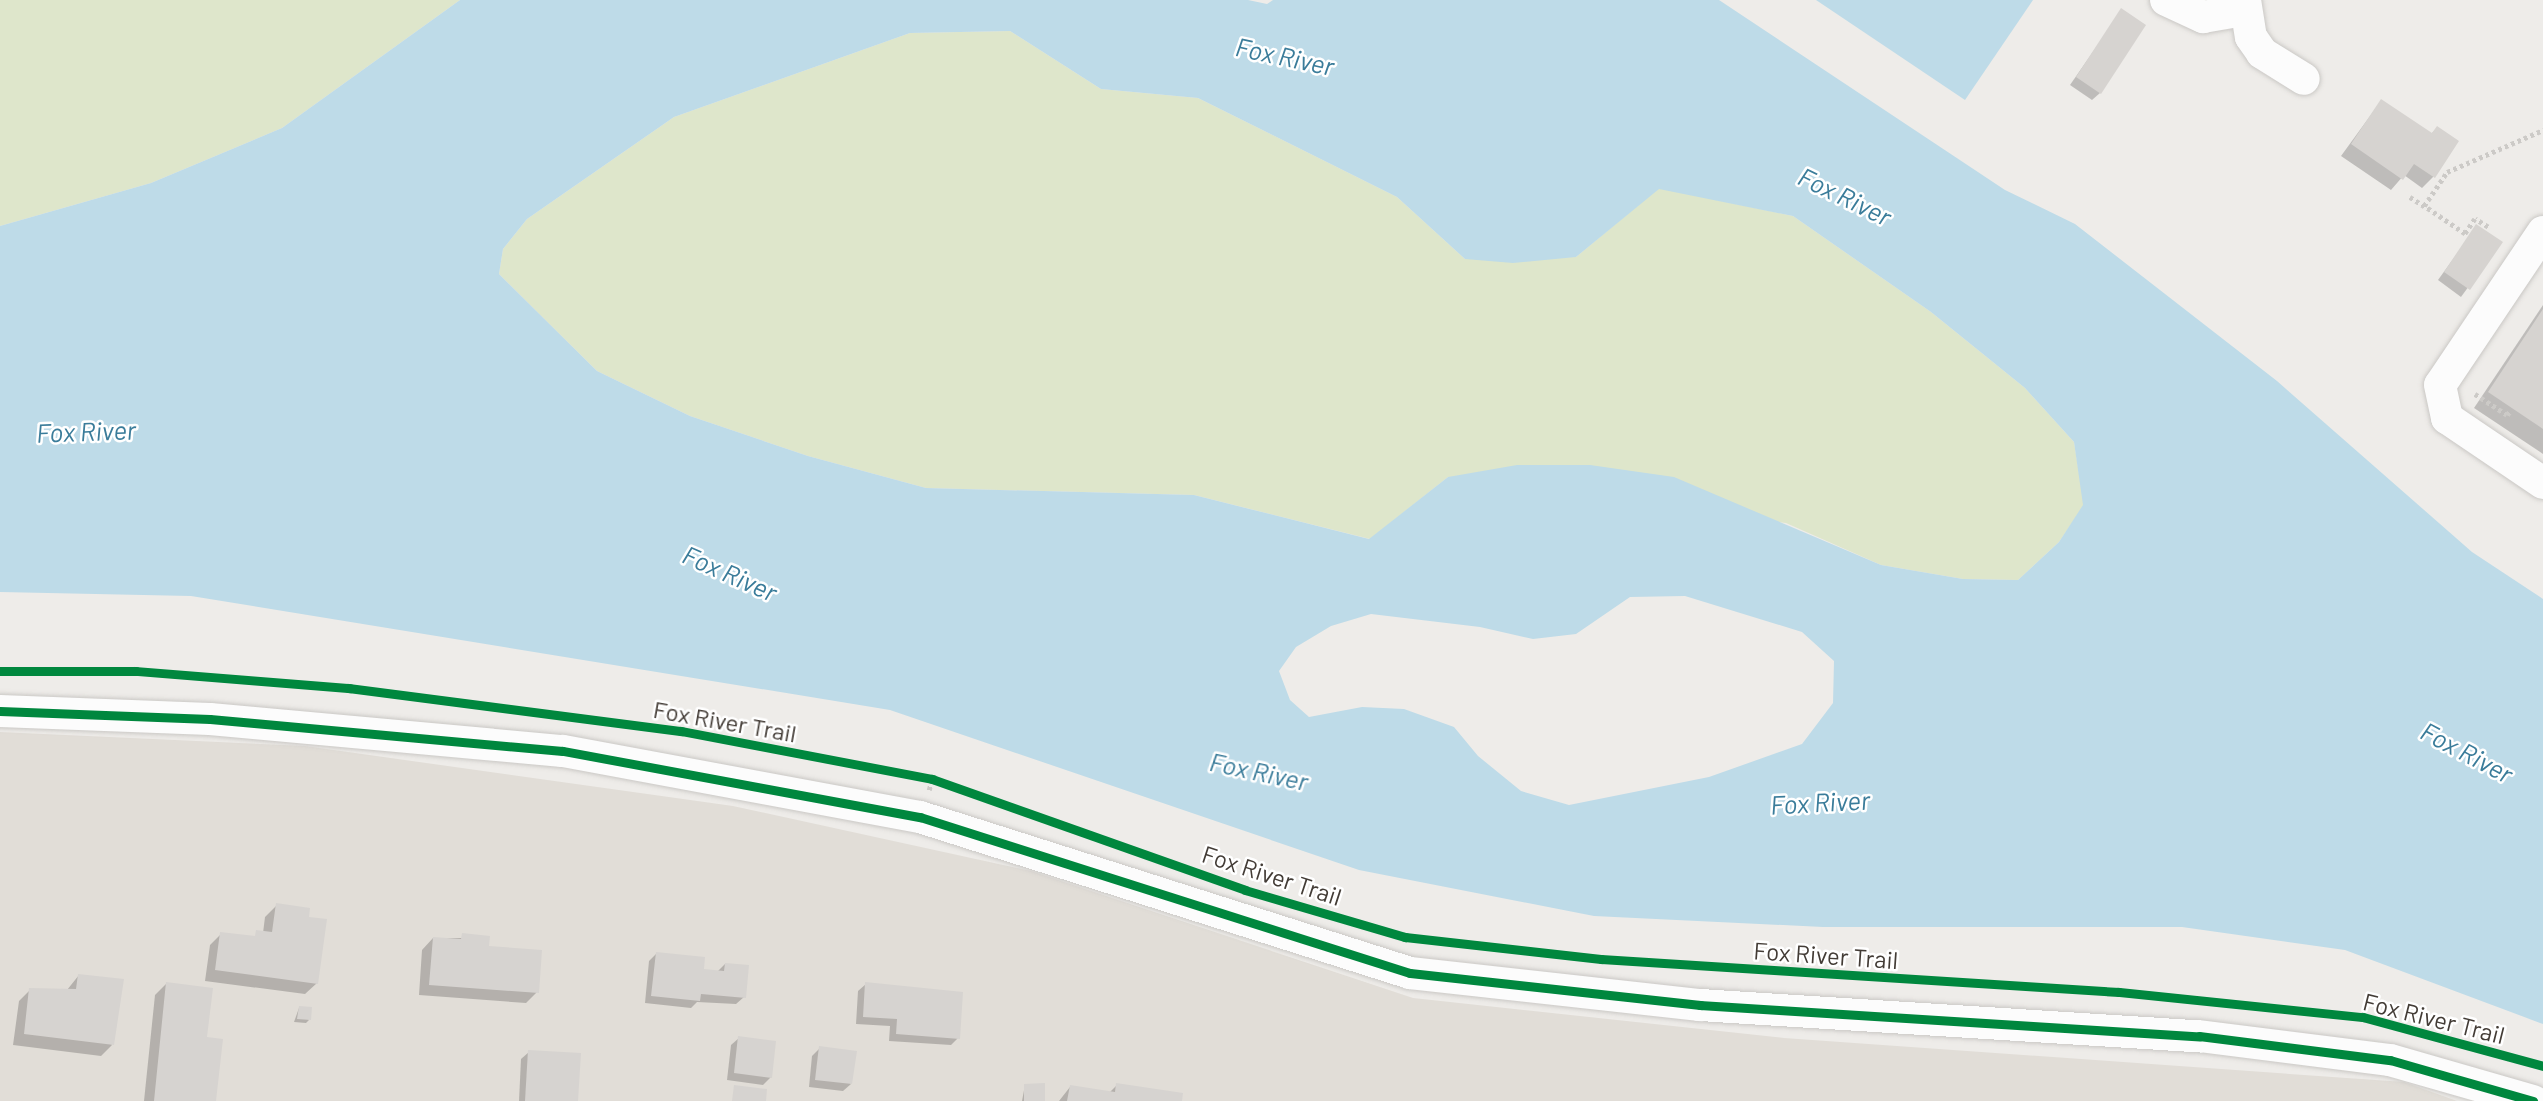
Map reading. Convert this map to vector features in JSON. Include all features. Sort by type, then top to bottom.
[{"type":"street","points":[[2166,0],[2203,17],[2231,12],[2245,0]]},
{"type":"street","points":[[2245,0],[2251,37],[2262,53],[2304,79]]},
{"type":"street","points":[[2543,232],[2440,386],[2447,418],[2543,483]]},
{"type":"street","points":[[0,711],[211,719],[563,751],[920,817],[1410,973],[1700,1005],[2199,1036],[2390,1060],[2533,1101]]},
{"type":"path","points":[[2424,206],[2447,172],[2543,131]]},
{"type":"path","points":[[2410,197],[2465,234],[2475,219],[2488,227]]},
{"type":"path","points":[[2464,387],[2507,415],[2511,410]]},
{"type":"path","points":[[919,776],[945,783]]},
{"type":"shaded area","points":[[0,732],[305,746],[733,806],[1031,871],[1413,998],[1784,1038],[2404,1082],[2457,1101],[0,1101]]},
{"type":"green space","points":[[0,0],[460,0],[282,128],[151,183],[0,226]]},
{"type":"green space","points":[[1010,31],[1101,89],[1198,98],[1397,197],[1465,259],[1576,257],[1659,188],[1793,216],[1931,312],[2025,388],[2074,442],[2084,505],[2059,542],[2018,580],[1963,579],[1881,565],[1786,523],[1448,477],[1370,539],[1194,495],[926,488],[808,456],[690,416],[597,371],[499,274],[503,249],[527,219],[674,117],[910,33]]},
{"type":"water","name":"Fox River","points":[[460,0],[1248,0],[1267,4],[1273,0],[1719,0],[2005,190],[2075,224],[2277,381],[2472,552],[2543,599],[2543,1024],[2345,950],[2182,927],[1823,927],[1594,916],[1359,870],[890,710],[191,596],[0,592],[0,226],[151,183],[282,128]],"holes":[[[1010,31],[1101,89],[1198,98],[1397,197],[1465,259],[1513,263],[1576,257],[1659,189],[1793,216],[1931,312],[2025,388],[2074,442],[2083,505],[2059,542],[2018,580],[1963,579],[1881,565],[1674,477],[1590,465],[1517,465],[1448,477],[1369,539],[1194,495],[926,488],[808,456],[690,416],[597,371],[499,274],[503,249],[527,219],[674,117],[910,33]],[[1685,596],[1802,632],[1834,661],[1833,703],[1802,744],[1709,777],[1569,805],[1521,791],[1478,756],[1454,727],[1404,709],[1362,707],[1309,717],[1290,700],[1279,671],[1296,647],[1331,626],[1371,614],[1480,627],[1533,639],[1576,634],[1630,597]]]},
{"type":"water","points":[[1816,0],[2033,0],[1965,100]]},
{"type":"building","points":[[2121,8],[2146,25],[2101,94],[2076,77]]},
{"type":"building","points":[[2381,99],[2432,133],[2437,126],[2459,141],[2435,178],[2414,164],[2403,180],[2351,144]]},
{"type":"building","points":[[2476,224],[2503,242],[2470,290],[2444,272]]},
{"type":"building","points":[[2543,309],[2543,429],[2488,392]]},
{"type":"building","points":[[276,903],[310,908],[309,917],[327,919],[318,984],[215,970],[220,932],[255,936],[256,930],[272,932]]},
{"type":"building","points":[[462,933],[490,936],[489,946],[542,950],[539,993],[429,985],[433,937],[461,939]]},
{"type":"building","points":[[656,952],[705,957],[704,969],[724,971],[725,963],[749,965],[746,998],[701,994],[700,1001],[651,996]]},
{"type":"building","points":[[78,974],[124,979],[114,1045],[24,1034],[29,988],[76,989]]},
{"type":"building","points":[[166,982],[213,988],[207,1037],[223,1039],[216,1101],[154,1101]]},
{"type":"building","points":[[865,982],[963,992],[960,1039],[896,1034],[897,1019],[863,1017]]},
{"type":"building","points":[[299,1006],[312,1007],[311,1020],[297,1019]]},
{"type":"building","points":[[738,1036],[776,1041],[772,1078],[734,1073]]},
{"type":"building","points":[[819,1046],[857,1051],[852,1084],[815,1080]]},
{"type":"building","points":[[528,1050],[581,1053],[578,1101],[525,1101]]},
{"type":"building","points":[[1045,1083],[1045,1101],[1024,1101],[1024,1084]]},
{"type":"building","points":[[1116,1083],[1183,1093],[1182,1101],[1067,1101],[1070,1085],[1115,1092]]},
{"type":"building","points":[[734,1085],[767,1089],[766,1101],[732,1101]]},
{"type":"cycle path","name":"Fox River Trail","points":[[0,671],[136,671],[349,688],[681,731],[932,779],[1245,890],[1405,937],[1601,959],[2119,992],[2363,1017],[2543,1066]]},
{"type":"cycle path","points":[[0,711],[210,719],[563,751],[920,817],[1410,973],[1700,1005],[2199,1036],[2390,1060],[2533,1101]]}]
